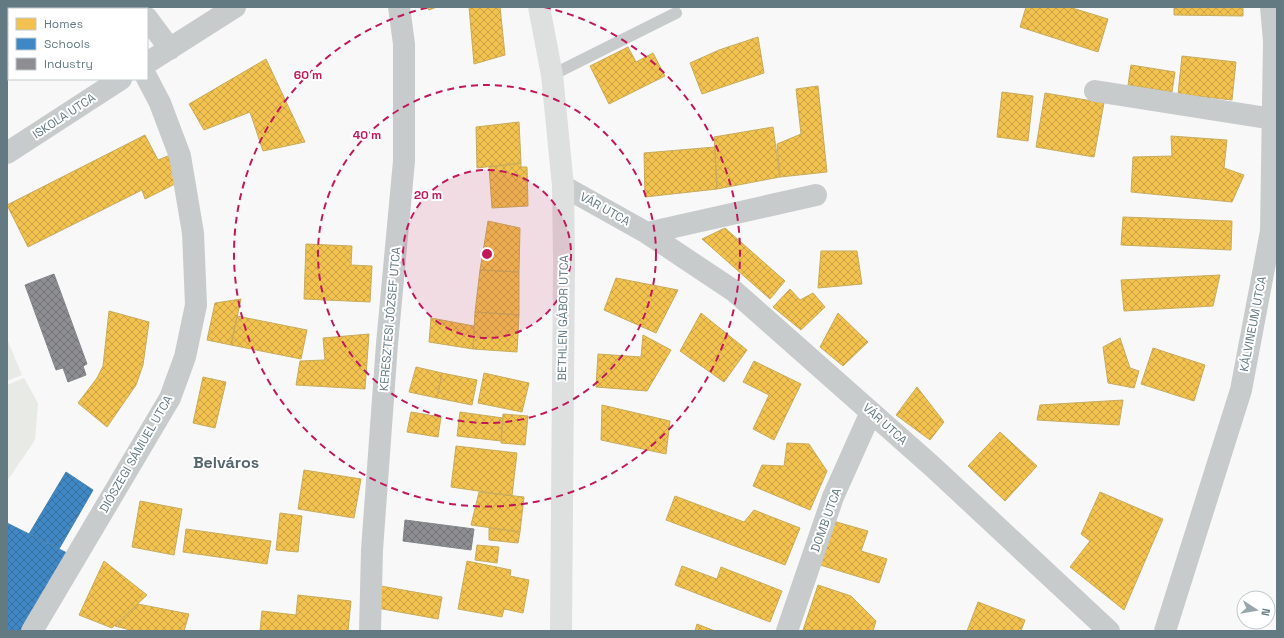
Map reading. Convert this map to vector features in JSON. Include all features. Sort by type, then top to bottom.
[{"type":"main road","name":"BETHLEN GÁBOR UTCA","points":[[539,7],[552,75],[563,186],[564,261],[561,631]]},
{"type":"street","points":[[148,62],[235,7]]},
{"type":"street","name":"KERESZTESI JÓZSEF UTCA","points":[[370,631],[372,550],[386,360],[404,161],[404,44],[399,7]]},
{"type":"street","name":"KÁLVINEUM UTCA","points":[[1166,631],[1241,390],[1271,231],[1274,41],[1271,7]]},
{"type":"street","points":[[148,19],[170,49]]},
{"type":"street","name":"ISKOLA UTCA","points":[[7,153],[119,80]]},
{"type":"street","name":"DIÓSZEGI SÁMUEL UTCA","points":[[32,631],[170,398],[186,357],[196,305],[193,233],[180,156],[160,103],[148,80]]},
{"type":"street","points":[[1096,91],[1273,119]]},
{"type":"street","name":"VÁR UTCA","points":[[563,186],[647,233],[734,291],[934,467],[1109,631]]},
{"type":"street","points":[[647,233],[816,195]]},
{"type":"street","name":"DOMB UTCA","points":[[787,631],[833,497],[871,412]]},
{"type":"lane","points":[[552,75],[676,13]]},
{"type":"shaded area","points":[[7,339],[22,375],[7,381]]},
{"type":"shaded area","points":[[24,378],[38,403],[35,440],[7,481],[7,385]]},
{"type":"building: Homes","points":[[427,7],[437,7],[429,10]]},
{"type":"building: Homes","points":[[469,7],[500,7],[505,55],[474,64]]},
{"type":"building: Homes","points":[[1026,7],[1069,7],[1108,19],[1098,52],[1020,27]]},
{"type":"building: Homes","points":[[1174,7],[1243,7],[1243,16],[1174,15]]},
{"type":"building: Homes","points":[[758,37],[764,73],[702,94],[690,63],[719,50]]},
{"type":"building: Homes","points":[[628,47],[636,62],[653,53],[665,76],[609,104],[590,66]]},
{"type":"building: Homes","points":[[1182,56],[1236,62],[1232,100],[1178,94]]},
{"type":"building: Homes","points":[[266,59],[305,142],[263,151],[250,112],[204,130],[189,104]]},
{"type":"building: Homes","points":[[1131,65],[1175,72],[1172,92],[1128,85]]},
{"type":"building: Homes","points":[[818,86],[827,172],[780,177],[777,144],[801,134],[796,89]]},
{"type":"building: Homes","points":[[1002,92],[1033,96],[1028,141],[997,137]]},
{"type":"building: Homes","points":[[1045,93],[1104,103],[1094,157],[1036,147]]},
{"type":"building: Homes","points":[[519,122],[521,163],[477,168],[476,127]]},
{"type":"building: Homes","points":[[773,127],[780,177],[717,189],[714,137]]},
{"type":"building: Homes","points":[[145,135],[158,160],[168,156],[181,181],[145,199],[142,190],[28,247],[7,205]]},
{"type":"building: Homes","points":[[1171,136],[1227,140],[1224,168],[1244,175],[1232,202],[1131,192],[1133,157],[1172,156]]},
{"type":"building: Homes","points":[[715,147],[717,189],[645,197],[644,153]]},
{"type":"building: Homes","points":[[521,163],[521,167],[527,167],[528,206],[492,208],[489,167]]},
{"type":"building: Homes","points":[[1123,217],[1232,221],[1231,250],[1121,245]]},
{"type":"building: Homes","points":[[488,221],[520,228],[519,272],[480,270]]},
{"type":"building: Homes","points":[[725,228],[785,281],[770,299],[702,239]]},
{"type":"building: Homes","points":[[306,244],[352,246],[351,265],[372,266],[370,302],[304,299]]},
{"type":"building: Homes","points":[[821,251],[857,251],[862,284],[818,288]]},
{"type":"building: Homes","points":[[480,270],[519,272],[519,315],[475,312]]},
{"type":"building: Homes","points":[[1220,275],[1213,306],[1124,311],[1121,280]]},
{"type":"building: Homes","points":[[616,278],[678,290],[656,333],[604,310]]},
{"type":"building: Homes","points":[[790,289],[800,300],[813,293],[825,307],[801,330],[773,307]]},
{"type":"building: Homes","points":[[241,299],[231,345],[207,340],[215,303]]},
{"type":"building: Homes","points":[[109,311],[149,322],[143,365],[136,385],[107,427],[78,403],[97,378],[103,366]]},
{"type":"building: Homes","points":[[475,312],[519,315],[517,352],[473,349]]},
{"type":"building: Homes","points":[[701,313],[747,350],[724,382],[680,351]]},
{"type":"building: Homes","points":[[838,313],[868,342],[843,366],[820,347]]},
{"type":"building: Homes","points":[[237,316],[307,330],[301,359],[231,345]]},
{"type":"building: Homes","points":[[431,318],[474,326],[473,349],[429,342]]},
{"type":"building: Homes","points":[[369,334],[365,389],[296,385],[300,361],[325,360],[323,338]]},
{"type":"building: Homes","points":[[643,335],[671,350],[647,391],[596,387],[598,354],[641,357]]},
{"type":"building: Homes","points":[[1120,338],[1130,368],[1139,371],[1134,388],[1108,383],[1103,347]]},
{"type":"building: Homes","points":[[1153,348],[1205,365],[1194,401],[1141,384]]},
{"type":"building: Homes","points":[[754,361],[801,384],[774,440],[753,429],[769,395],[743,382]]},
{"type":"building: Homes","points":[[416,367],[442,373],[437,398],[409,392]]},
{"type":"building: Homes","points":[[442,373],[477,380],[472,405],[437,398]]},
{"type":"building: Homes","points":[[484,373],[529,383],[522,412],[478,403]]},
{"type":"building: Homes","points":[[203,377],[226,382],[215,428],[193,423]]},
{"type":"building: Homes","points":[[917,387],[944,422],[930,440],[896,415]]},
{"type":"building: Homes","points":[[1123,400],[1119,425],[1037,420],[1040,405]]},
{"type":"building: Homes","points":[[602,405],[670,421],[666,454],[601,440]]},
{"type":"building: Homes","points":[[411,412],[441,417],[438,437],[407,432]]},
{"type":"building: Homes","points":[[460,412],[503,418],[501,441],[457,436]]},
{"type":"building: Homes","points":[[503,414],[528,416],[525,445],[501,443]]},
{"type":"building: Homes","points":[[1000,432],[1037,466],[1005,501],[968,466]]},
{"type":"building: Homes","points":[[787,443],[809,444],[827,471],[810,510],[753,486],[762,465],[784,466]]},
{"type":"building: Homes","points":[[456,446],[517,453],[512,496],[451,487]]},
{"type":"building: Homes","points":[[304,470],[361,479],[354,518],[298,509]]},
{"type":"building: Homes","points":[[479,492],[524,497],[520,532],[471,525]]},
{"type":"building: Homes","points":[[1100,492],[1163,519],[1124,610],[1070,567],[1090,541],[1081,534]]},
{"type":"building: Homes","points":[[675,496],[744,522],[754,510],[800,528],[785,565],[666,520]]},
{"type":"building: Homes","points":[[140,501],[182,509],[174,555],[132,547]]},
{"type":"building: Homes","points":[[280,513],[302,516],[298,552],[276,550]]},
{"type":"building: Homes","points":[[833,521],[868,531],[861,551],[887,559],[879,583],[820,565]]},
{"type":"building: Homes","points":[[489,528],[520,532],[518,543],[489,540]]},
{"type":"building: Homes","points":[[186,529],[271,541],[267,564],[183,552]]},
{"type":"building: Homes","points":[[477,545],[499,547],[497,563],[475,560]]},
{"type":"building: Homes","points":[[104,561],[147,595],[112,628],[79,615]]},
{"type":"building: Homes","points":[[467,561],[511,570],[510,576],[529,580],[523,613],[504,609],[502,617],[458,609]]},
{"type":"building: Homes","points":[[682,566],[717,579],[721,567],[782,591],[770,622],[675,585]]},
{"type":"building: Homes","points":[[818,585],[851,596],[876,621],[873,631],[803,630]]},
{"type":"building: Homes","points":[[381,586],[442,597],[438,619],[377,608]]},
{"type":"building: Homes","points":[[298,595],[351,601],[348,631],[260,631],[262,611],[296,615]]},
{"type":"building: Homes","points":[[978,602],[1025,620],[1021,631],[967,631]]},
{"type":"building: Homes","points":[[138,604],[189,614],[184,631],[134,631],[115,626]]},
{"type":"building: Homes","points":[[697,624],[715,631],[695,631]]},
{"type":"building: Schools","points":[[66,472],[93,490],[59,549],[29,534]]},
{"type":"building: Schools","points":[[7,523],[67,553],[21,631],[7,631]]},
{"type":"building: Industry","points":[[54,274],[87,364],[83,366],[86,375],[68,382],[63,368],[56,370],[25,285]]},
{"type":"building: Industry","points":[[405,520],[474,529],[471,550],[403,541]]},
{"type":"district","name":"Belváros","points":[[226,462]]}]
